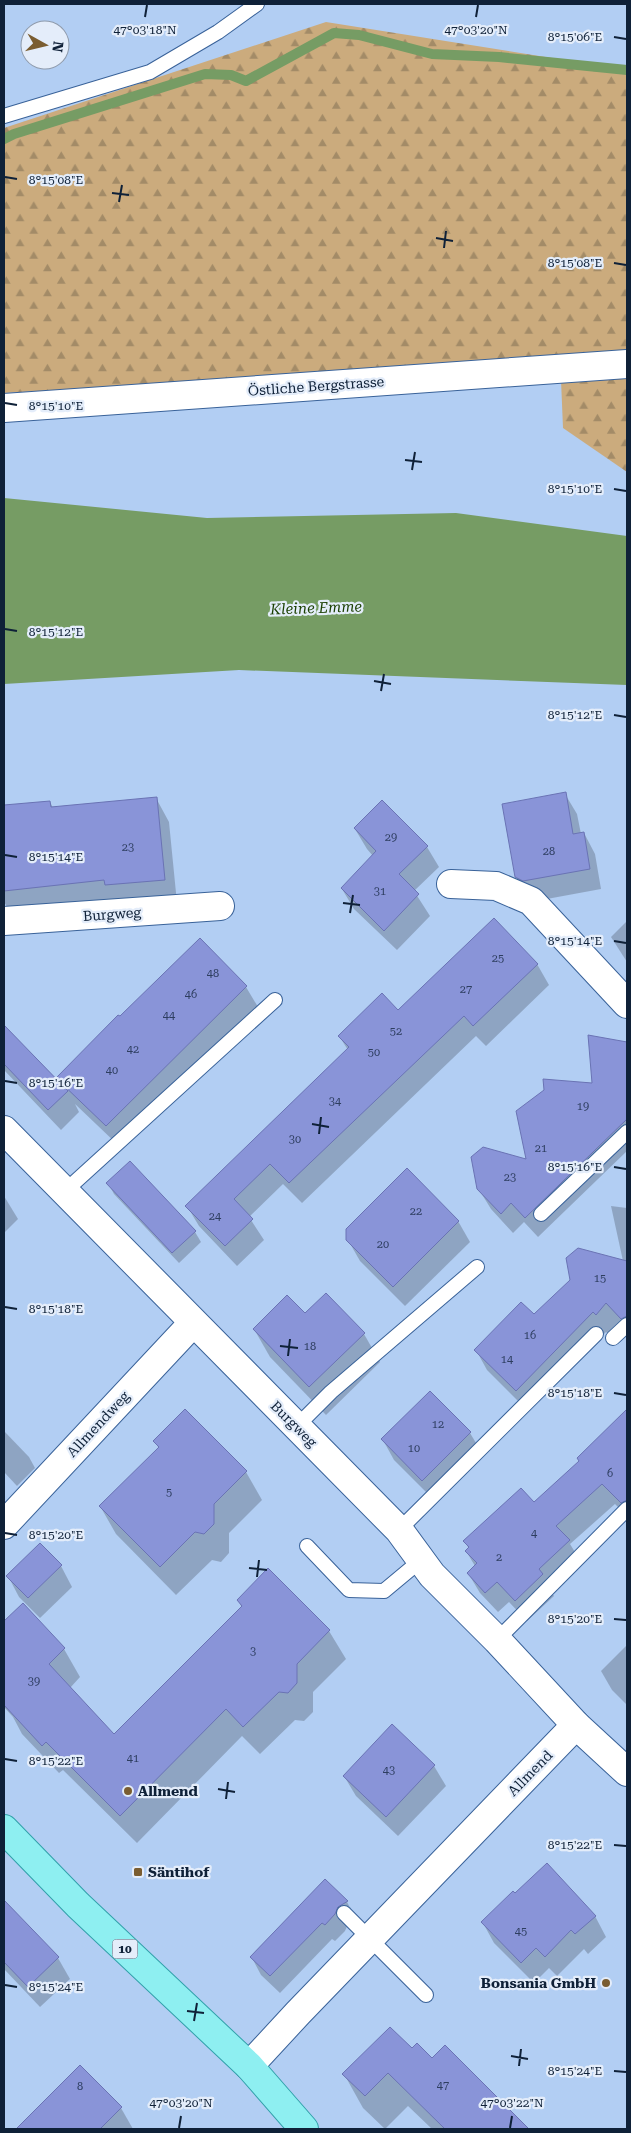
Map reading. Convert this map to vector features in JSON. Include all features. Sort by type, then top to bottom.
[{"type":"main road","name":"10","points":[[4,1829],[78,1905],[249,2066],[304,2129]]},
{"type":"street","name":"Östliche Bergstrasse","points":[[4,408],[627,364]]},
{"type":"street","points":[[451,884],[496,886],[531,901],[627,1004]]},
{"type":"street","name":"Burgweg","points":[[4,922],[220,906]]},
{"type":"street","name":"Burgweg","points":[[4,1130],[193,1324],[399,1530],[432,1576],[497,1640],[576,1725]]},
{"type":"street","name":"Allmendweg","points":[[6,1518],[193,1324]]},
{"type":"street","points":[[576,1725],[627,1772]]},
{"type":"street","name":"Allmend","points":[[249,2066],[576,1725]]},
{"type":"lane","points":[[4,116],[150,72],[218,32],[257,4]]},
{"type":"lane","points":[[64,1192],[275,1000]]},
{"type":"lane","points":[[541,1214],[627,1132]]},
{"type":"lane","points":[[297,1426],[330,1392],[477,1267]]},
{"type":"lane","points":[[613,1338],[627,1325]]},
{"type":"lane","points":[[399,1530],[596,1334]]},
{"type":"lane","points":[[497,1640],[627,1510]]},
{"type":"lane","points":[[307,1546],[349,1590],[384,1591],[420,1561]]},
{"type":"lane","points":[[344,1913],[426,1995]]},
{"type":"green space","points":[[326,22],[627,70],[627,350],[394,369],[4,393],[4,128]]},
{"type":"green space","points":[[627,377],[627,472],[563,428],[561,380]]},
{"type":"water","name":"Kleine Emme","points":[[4,498],[207,518],[456,513],[627,536],[627,685],[239,670],[4,684]]},
{"type":"building","points":[[566,792],[573,834],[584,832],[590,869],[523,881],[515,877],[502,804]]},
{"type":"building","points":[[157,797],[165,880],[105,885],[104,880],[4,891],[4,805],[50,801],[51,807]]},
{"type":"building","points":[[382,800],[428,846],[399,874],[419,894],[384,931],[341,888],[376,851],[354,828]]},
{"type":"building","points":[[494,918],[538,964],[473,1026],[464,1016],[289,1183],[270,1164],[234,1199],[253,1219],[225,1246],[185,1206],[349,1047],[338,1036],[382,993],[398,1010]]},
{"type":"building","points":[[200,938],[247,986],[106,1126],[56,1078],[118,1015],[120,1016]]},
{"type":"building","points":[[4,1025],[68,1091],[48,1110],[4,1064]]},
{"type":"building","points":[[588,1035],[627,1042],[627,1119],[525,1218],[511,1203],[501,1214],[477,1189],[471,1157],[483,1147],[526,1159],[516,1111],[544,1090],[543,1079],[592,1083]]},
{"type":"building","points":[[130,1161],[196,1231],[172,1253],[106,1183]]},
{"type":"building","points":[[407,1168],[459,1221],[393,1287],[346,1240],[346,1229]]},
{"type":"building","points":[[578,1248],[627,1261],[627,1316],[621,1319],[606,1303],[596,1315],[593,1312],[516,1391],[474,1350],[521,1302],[534,1314],[570,1280],[566,1258]]},
{"type":"building","points":[[326,1293],[365,1333],[309,1387],[253,1329],[287,1295],[305,1313]]},
{"type":"building","points":[[430,1391],[471,1432],[422,1481],[381,1439]]},
{"type":"building","points":[[185,1409],[247,1471],[214,1504],[214,1524],[204,1534],[195,1532],[160,1567],[99,1506],[159,1447],[153,1441]]},
{"type":"building","points":[[627,1409],[627,1500],[621,1503],[602,1484],[556,1526],[570,1540],[539,1569],[543,1574],[515,1601],[497,1582],[485,1593],[467,1573],[477,1563],[465,1551],[469,1547],[463,1541],[521,1488],[534,1502],[579,1461],[577,1458]]},
{"type":"building","points":[[40,1543],[62,1565],[28,1598],[6,1576]]},
{"type":"building","points":[[268,1568],[330,1630],[297,1664],[297,1683],[288,1693],[279,1692],[243,1727],[226,1709],[120,1816],[46,1742],[42,1746],[4,1705],[4,1621],[23,1603],[65,1648],[49,1664],[114,1734],[242,1606],[237,1600]]},
{"type":"building","points":[[392,1724],[435,1765],[386,1817],[343,1776]]},
{"type":"building","points":[[547,1863],[596,1916],[575,1934],[571,1930],[545,1957],[536,1948],[521,1963],[481,1922],[513,1891],[515,1893]]},
{"type":"building","points":[[325,1879],[348,1901],[338,1907],[335,1914],[325,1925],[322,1923],[270,1976],[250,1957]]},
{"type":"building","points":[[4,1900],[59,1957],[28,1987],[4,1962]]},
{"type":"building","points":[[390,2027],[412,2048],[417,2043],[432,2058],[445,2045],[529,2129],[445,2129],[388,2073],[365,2096],[342,2074]]},
{"type":"building","points":[[80,2065],[122,2107],[100,2129],[16,2129]]},
{"type":"waterway","points":[[4,139],[14,134],[205,74],[231,75],[246,81],[334,33],[359,35],[432,54],[499,57],[627,70]]},
{"type":"place","name":"Allmend","points":[[128,1791]]},
{"type":"place","name":"Säntihof","points":[[138,1872]]},
{"type":"place","name":"Bonsania GmbH","points":[[606,1983]]}]
